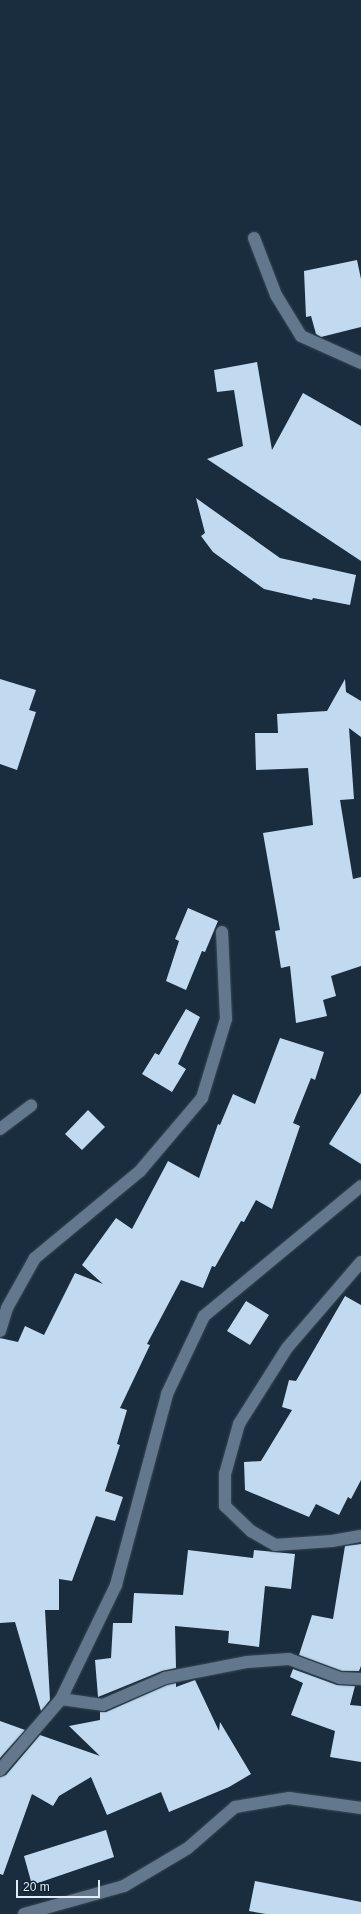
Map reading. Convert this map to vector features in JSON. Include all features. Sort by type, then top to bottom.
[{"type":"street","points":[[254,238],[276,295],[301,336],[361,363]]},
{"type":"street","points":[[0,1331],[7,1308],[35,1258],[140,1170],[202,1098],[226,1019],[222,932]]},
{"type":"street","points":[[0,1129],[31,1106]]},
{"type":"street","points":[[0,1770],[61,1699],[116,1585],[167,1394],[204,1316],[361,1186]]},
{"type":"street","points":[[361,1262],[287,1348],[239,1424],[225,1474],[226,1506],[251,1531],[275,1545],[332,1541],[361,1536]]},
{"type":"street","points":[[61,1699],[103,1705],[165,1678],[247,1662],[289,1659],[340,1678],[361,1679]]},
{"type":"street","points":[[24,1914],[124,1886],[188,1848],[235,1807],[289,1798],[361,1808]]},
{"type":"building","points":[[357,260],[361,279],[361,327],[321,337],[316,334],[311,316],[306,317],[304,271]]},
{"type":"building","points":[[257,362],[272,450],[303,393],[361,426],[361,561],[207,459],[243,446],[234,390],[217,392],[214,370]]},
{"type":"building","points":[[196,498],[280,558],[356,575],[350,605],[313,598],[312,600],[264,589],[213,552],[201,536],[205,533]]},
{"type":"building","points":[[0,679],[36,690],[29,710],[36,712],[17,770],[0,764]]},
{"type":"building","points":[[345,679],[346,692],[361,701],[361,737],[349,728],[354,799],[340,800],[353,879],[361,877],[361,966],[331,976],[336,996],[323,1000],[327,1016],[296,1023],[290,966],[281,968],[275,931],[280,930],[263,833],[313,825],[308,768],[256,770],[255,733],[278,733],[277,714],[327,711]]},
{"type":"building","points":[[188,908],[218,921],[205,952],[202,951],[186,990],[166,981],[179,941],[175,939]]},
{"type":"building","points":[[186,1009],[200,1017],[178,1064],[186,1069],[172,1092],[142,1074],[155,1053],[159,1055]]},
{"type":"building","points":[[280,1038],[324,1052],[315,1080],[311,1078],[293,1123],[300,1126],[272,1209],[256,1200],[244,1222],[241,1221],[215,1267],[212,1266],[203,1288],[181,1280],[147,1344],[150,1345],[120,1408],[127,1410],[117,1444],[120,1445],[105,1491],[123,1497],[115,1521],[96,1516],[72,1581],[59,1579],[59,1610],[45,1610],[50,1700],[41,1711],[15,1622],[0,1623],[0,1338],[18,1342],[25,1326],[44,1335],[75,1273],[103,1284],[82,1265],[116,1218],[132,1229],[168,1161],[199,1178],[218,1124],[220,1125],[233,1094],[255,1104]]},
{"type":"building","points":[[361,1093],[361,1164],[329,1144]]},
{"type":"building","points":[[88,1110],[105,1127],[82,1150],[65,1134]]},
{"type":"building","points":[[345,1296],[361,1305],[361,1480],[351,1499],[348,1497],[339,1515],[316,1504],[309,1517],[245,1490],[244,1462],[261,1461],[292,1410],[282,1407],[289,1380],[296,1381]]},
{"type":"building","points":[[246,1301],[269,1315],[250,1345],[227,1331]]},
{"type":"building","points":[[361,1544],[361,1666],[359,1671],[342,1671],[299,1655],[312,1615],[333,1619],[345,1546]]},
{"type":"building","points":[[188,1550],[253,1558],[254,1550],[295,1554],[291,1589],[265,1586],[259,1647],[228,1643],[229,1631],[175,1626],[176,1668],[162,1671],[98,1697],[95,1660],[111,1658],[113,1623],[132,1623],[134,1593],[183,1595]]},
{"type":"building","points":[[293,1669],[337,1685],[355,1686],[350,1705],[361,1706],[361,1762],[330,1757],[335,1731],[291,1715],[303,1683],[290,1677]]},
{"type":"building","points":[[195,1680],[219,1731],[220,1722],[251,1774],[229,1787],[169,1812],[161,1792],[107,1815],[91,1777],[59,1796],[53,1806],[32,1794],[3,1875],[0,1874],[0,1777],[6,1775],[40,1735],[100,1756],[69,1726],[100,1720],[100,1712],[106,1712],[167,1685],[176,1683],[176,1687]]},
{"type":"building","points":[[0,1721],[25,1730],[0,1758]]},
{"type":"building","points":[[106,1830],[114,1857],[32,1885],[24,1856]]},
{"type":"building","points":[[255,1881],[361,1902],[361,1914],[266,1914],[249,1911]]}]
